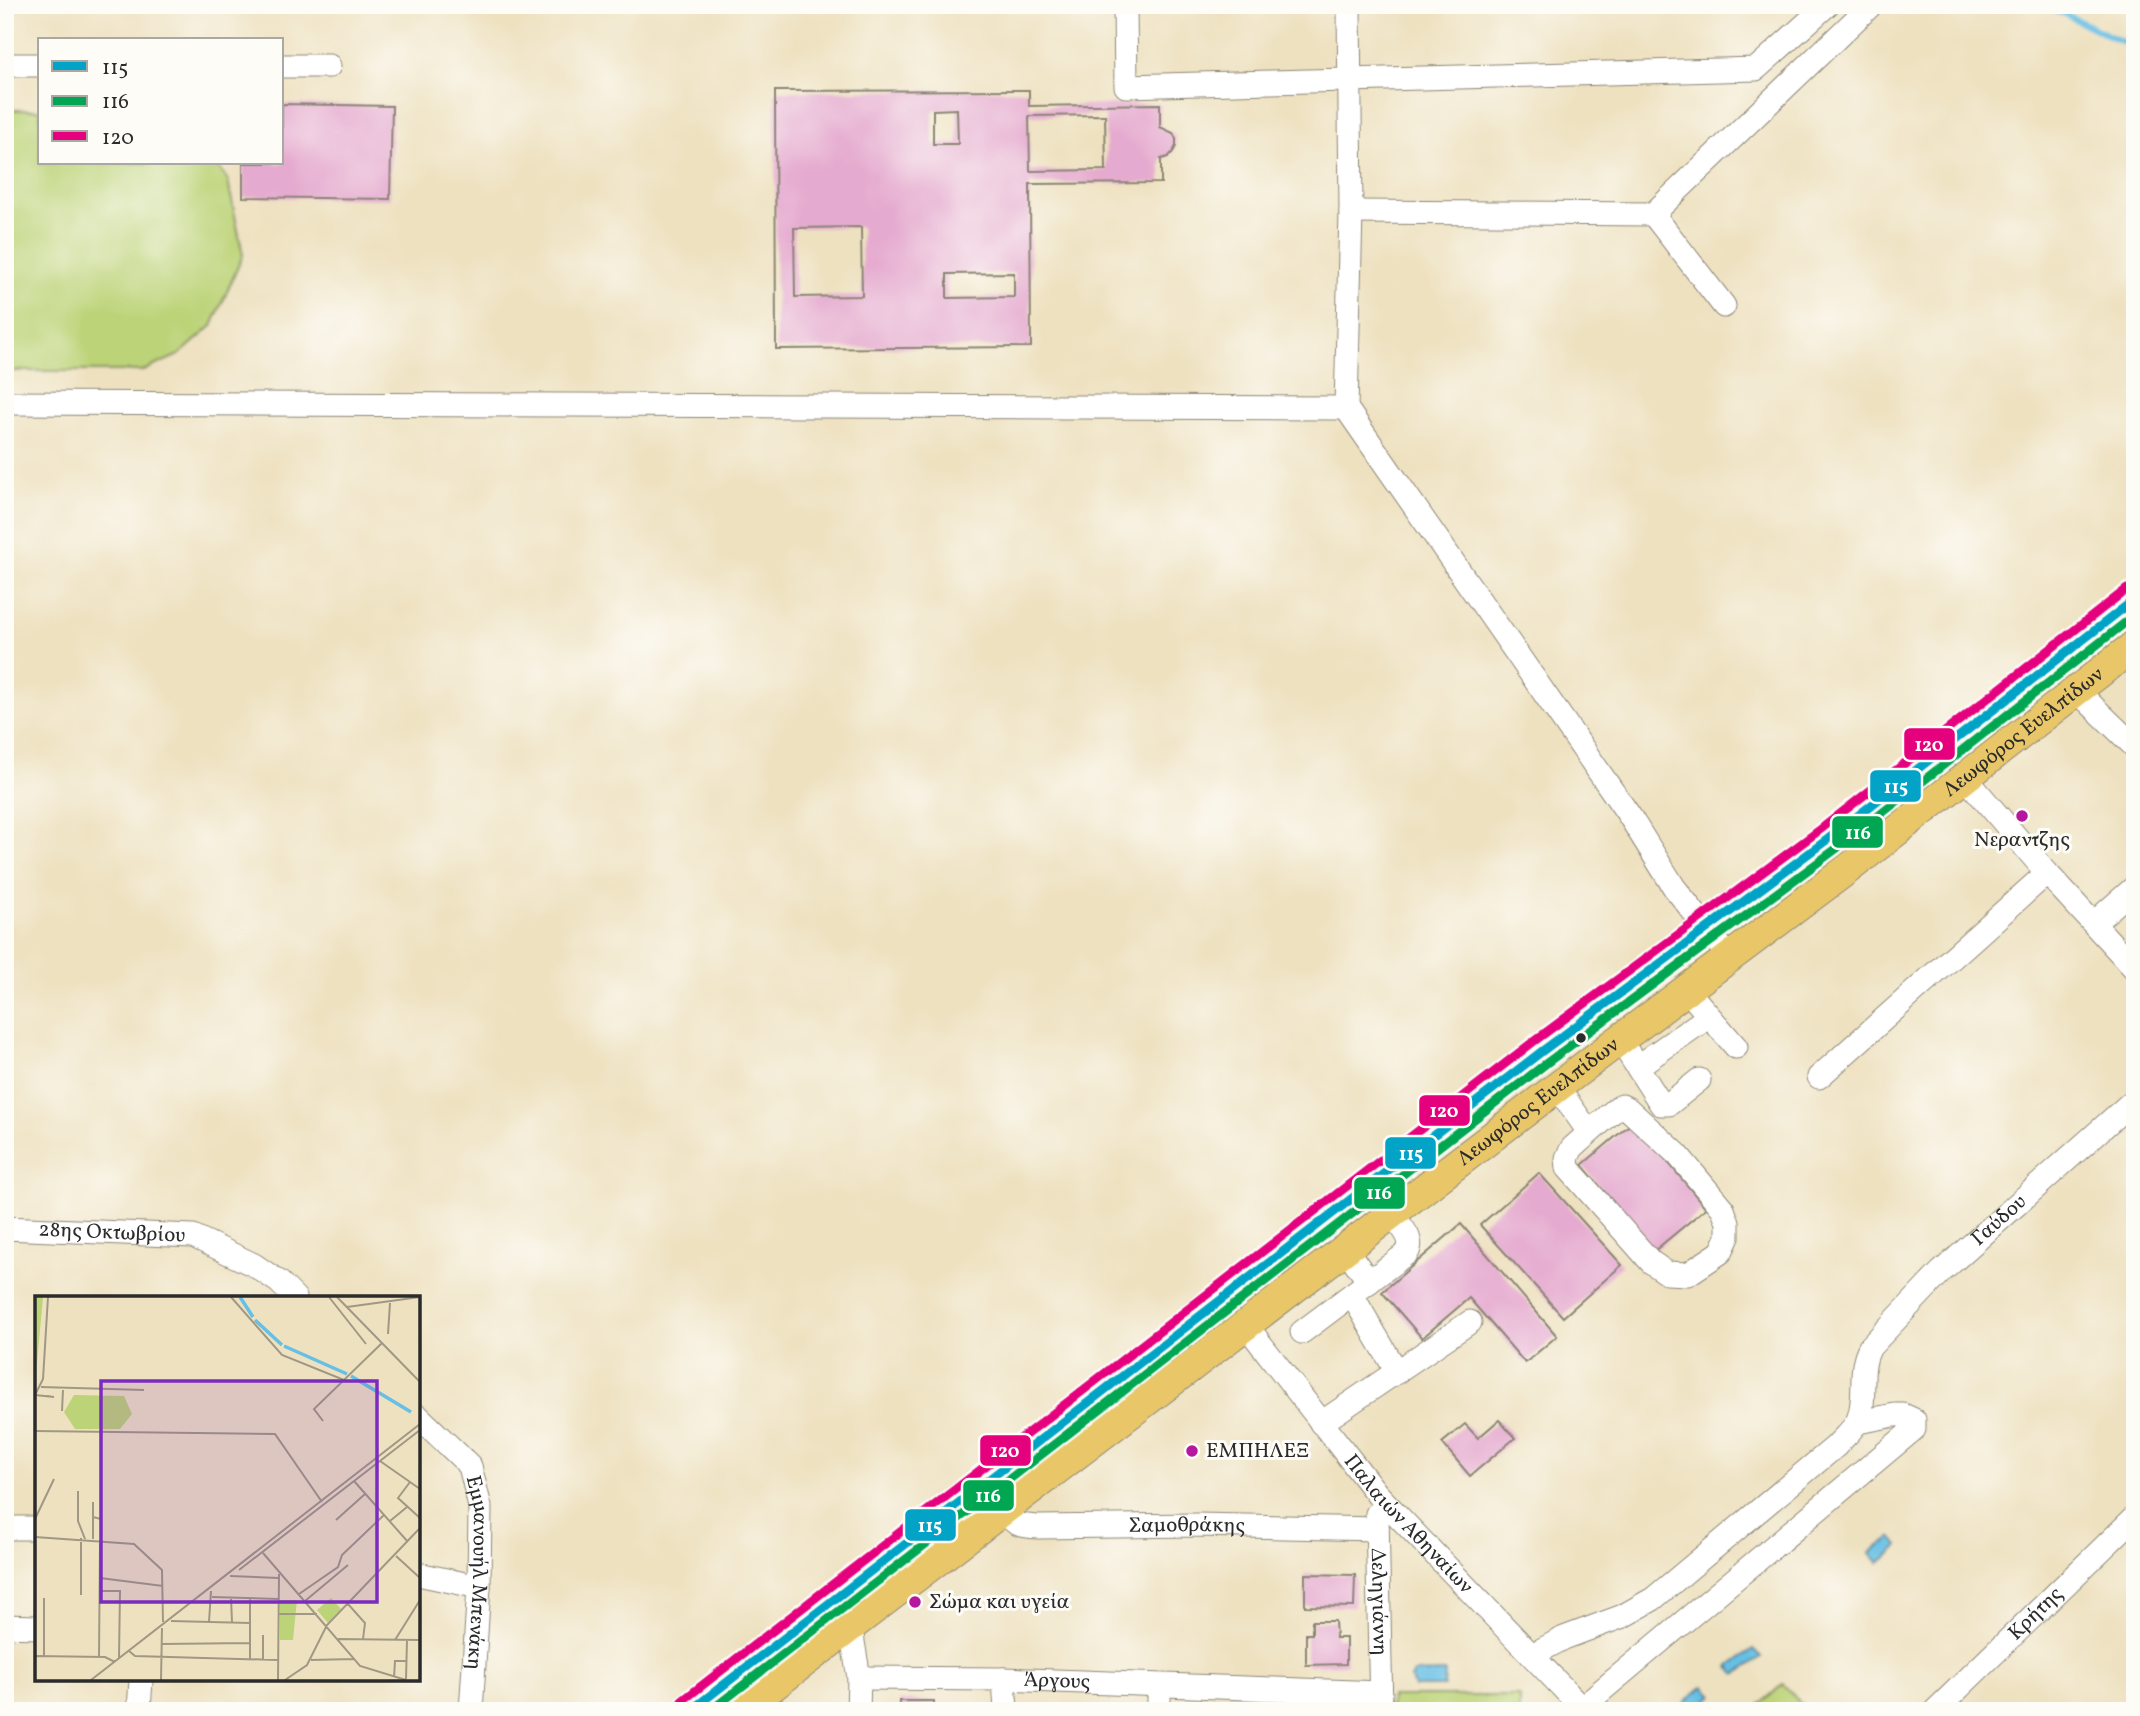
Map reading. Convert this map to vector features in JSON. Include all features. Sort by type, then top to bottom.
[{"type":"main road","name":"Λεωφόρος Ευελπίδων","points":[[690,1711],[1541,1052],[1828,839],[2135,599]]},
{"type":"main road","name":"Λεωφόρος Ευελπίδων","points":[[740,1711],[1557,1087],[1849,868],[2135,645]]},
{"type":"street","points":[[1125,5],[1126,86],[1756,69],[1827,5]]},
{"type":"street","points":[[1349,5],[1351,212],[1346,408],[1629,815],[1674,887],[1729,957]]},
{"type":"street","points":[[1351,212],[1653,214],[1871,5]]},
{"type":"street","points":[[5,65],[38,65]]},
{"type":"street","points":[[284,66],[329,66]]},
{"type":"street","points":[[1653,214],[1724,306]]},
{"type":"street","points":[[5,403],[1346,408]]},
{"type":"street","points":[[2076,691],[2135,747]]},
{"type":"street","points":[[1965,777],[2135,969]]},
{"type":"street","points":[[1819,1077],[2048,873]]},
{"type":"street","points":[[2094,923],[2135,887]]},
{"type":"street","points":[[1686,989],[1736,1047]]},
{"type":"street","points":[[1638,1066],[1708,1017]]},
{"type":"street","points":[[1620,1040],[1661,1104],[1669,1104],[1699,1080]]},
{"type":"street","points":[[1557,1087],[1589,1132]]},
{"type":"street","name":"Γαύδου","points":[[1857,1422],[1862,1405],[1864,1357],[1870,1347],[1941,1272],[2135,1099]]},
{"type":"street","points":[[1616,1108],[1628,1108],[1678,1155],[1723,1209],[1728,1223],[1728,1237],[1721,1252],[1688,1274],[1667,1273],[1651,1262],[1568,1168],[1567,1158],[1572,1148],[1589,1132],[1616,1108]]},
{"type":"street","points":[[1302,1332],[1407,1253],[1411,1241],[1392,1214]]},
{"type":"street","name":"28ης Οκτωβρίου","points":[[5,1228],[193,1236],[254,1265],[279,1282],[293,1296]]},
{"type":"street","points":[[1346,1248],[1360,1289],[1397,1372]]},
{"type":"street","points":[[1321,1423],[1470,1322]]},
{"type":"street","name":"Παλαιών Αθηναίων","points":[[1246,1325],[1377,1494],[1583,1709]]},
{"type":"street","points":[[1532,1655],[1564,1638],[1623,1616],[1653,1599],[1836,1446],[1857,1422],[1903,1415],[1914,1420],[1914,1429],[1583,1709]]},
{"type":"street","name":"Εμμανουήλ Μπενάκη","points":[[420,1418],[470,1466],[480,1507],[479,1587],[471,1711]]},
{"type":"street","name":"Δεληγιάννη","points":[[1377,1494],[1381,1702]]},
{"type":"street","name":"Σαμοθράκης","points":[[1003,1510],[1011,1522],[1038,1527],[1197,1525],[1377,1529]]},
{"type":"street","name":"Κρήτης","points":[[1935,1711],[2134,1518]]},
{"type":"street","points":[[5,1528],[35,1528]]},
{"type":"street","points":[[420,1574],[479,1587]]},
{"type":"street","points":[[853,1625],[852,1636],[859,1678],[858,1711]]},
{"type":"street","points":[[5,1626],[35,1627]]},
{"type":"street","name":"Άργους","points":[[859,1678],[1004,1679],[1159,1686],[1381,1702]]},
{"type":"street","points":[[1004,1679],[1006,1711]]},
{"type":"street","points":[[139,1711],[141,1681]]},
{"type":"street","points":[[1159,1686],[1159,1711]]},
{"type":"green space","points":[[5,110],[38,110],[38,164],[217,164],[228,181],[243,255],[212,326],[179,355],[143,371],[5,371]]},
{"type":"green space","points":[[1783,1684],[1807,1711],[1753,1711]]},
{"type":"green space","points":[[1391,1696],[1519,1696],[1519,1711],[1390,1711]]},
{"type":"water","points":[[1892,1537],[1899,1546],[1879,1563],[1870,1553]]},
{"type":"water","points":[[1753,1649],[1761,1657],[1736,1675],[1729,1667]]},
{"type":"water","points":[[1445,1672],[1444,1687],[1414,1687],[1411,1679],[1414,1673]]},
{"type":"water","points":[[1704,1686],[1713,1695],[1693,1711],[1685,1702]]},
{"type":"building","points":[[1029,90],[1029,106],[1160,104],[1160,127],[1173,133],[1176,146],[1168,157],[1161,159],[1161,183],[1030,184],[1031,347],[776,349],[775,91]],"holes":[[[957,109],[958,144],[933,144],[933,110]],[[1105,115],[1106,170],[1030,171],[1029,116]],[[861,227],[862,296],[795,297],[794,228]],[[1014,273],[1014,297],[947,298],[947,274]]]},
{"type":"building","points":[[284,104],[392,106],[390,199],[243,197],[243,164],[284,164]]},
{"type":"building","points":[[1634,1121],[1706,1208],[1654,1251],[1582,1165]]},
{"type":"building","points":[[1539,1173],[1622,1265],[1563,1317],[1480,1225]]},
{"type":"building","points":[[1461,1224],[1557,1336],[1525,1363],[1469,1298],[1422,1338],[1382,1292]]},
{"type":"building","points":[[1499,1420],[1515,1438],[1470,1476],[1442,1443],[1465,1424],[1478,1438]]},
{"type":"building","points":[[1305,1574],[1355,1575],[1354,1607],[1305,1606]]},
{"type":"building","points":[[1312,1621],[1335,1621],[1336,1638],[1346,1638],[1346,1664],[1306,1665],[1306,1634],[1312,1634]]},
{"type":"building","points":[[899,1701],[934,1701],[934,1711],[899,1711]]},
{"type":"waterway","points":[[2046,5],[2135,48]]},
{"type":"transit line","name":"120","points":[[682,1701],[1533,1042],[1821,829],[2127,589]]},
{"type":"transit line","name":"115","points":[[690,1711],[1541,1052],[1828,839],[2135,599]]},
{"type":"transit line","name":"116","points":[[710,1711],[1548,1062],[1836,849],[2135,615]]},
{"type":"place","name":"Νεραντζης","points":[[2022,816]]},
{"type":"place","name":"ΕΜΠΗΛΕΞ","points":[[1192,1451]]},
{"type":"place","name":"Σώμα και υγεία","points":[[915,1602]]}]
